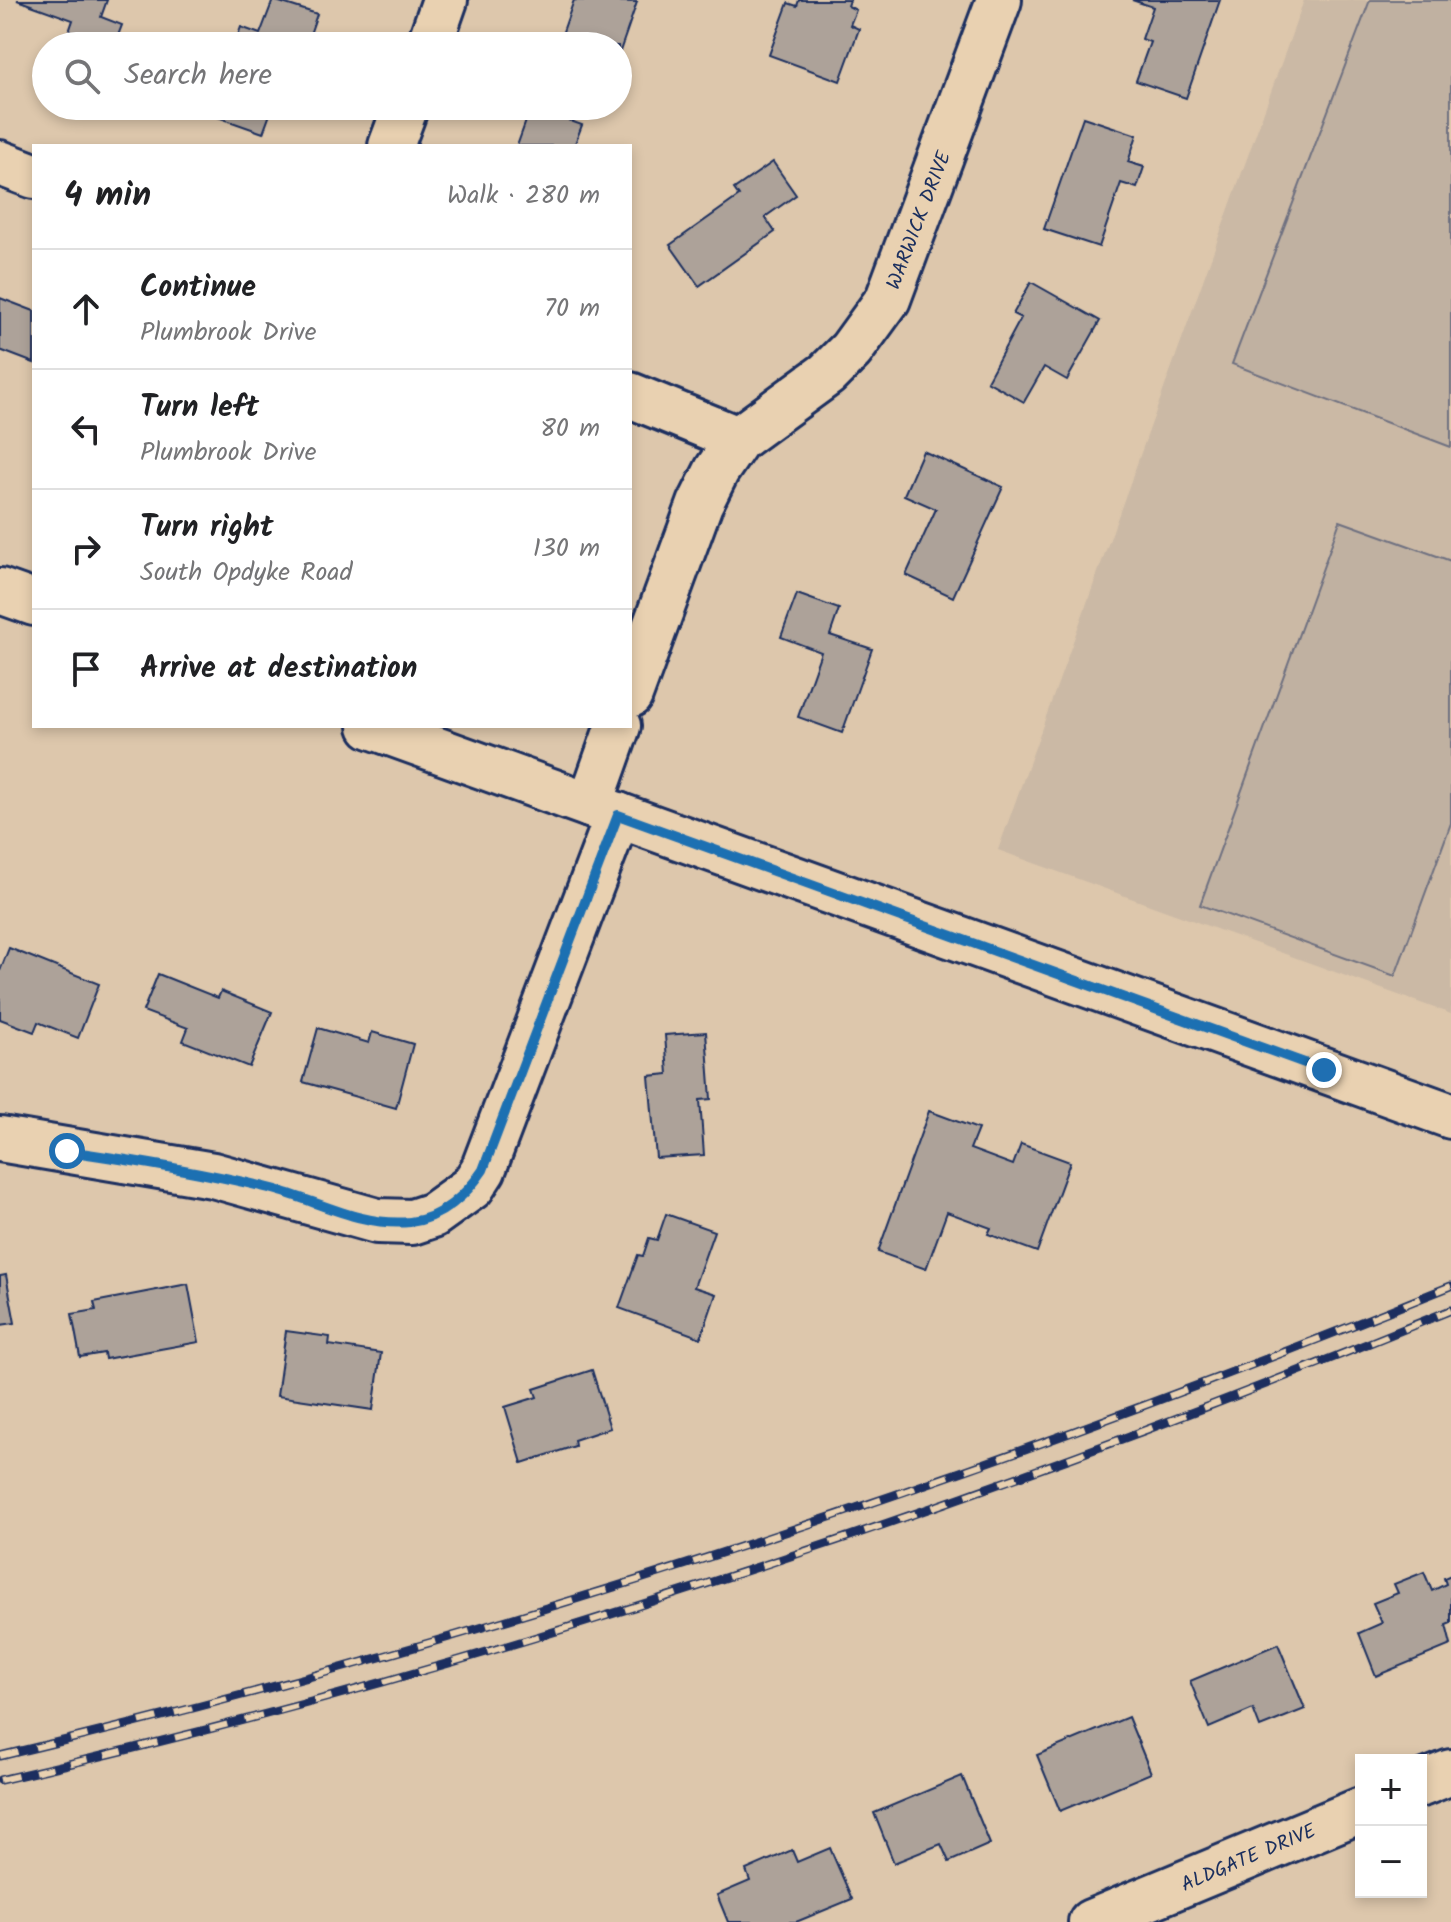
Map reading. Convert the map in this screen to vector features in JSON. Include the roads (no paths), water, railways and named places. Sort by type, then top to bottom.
[{"type":"street","points":[[434,32],[445,0]]},
{"type":"street","name":"WARWICK DRIVE","points":[[632,690],[700,504],[738,439],[827,374],[851,350],[888,299],[999,0]]},
{"type":"street","points":[[392,144],[401,120]]},
{"type":"street","points":[[0,163],[32,175]]},
{"type":"street","points":[[632,396],[738,439]]},
{"type":"street","points":[[0,591],[32,602]]},
{"type":"street","points":[[377,728],[1451,1116]]},
{"type":"street","points":[[0,1139],[213,1175],[377,1221],[412,1222],[433,1215],[472,1187],[483,1170],[604,810],[618,728]]},
{"type":"street","points":[[1427,1782],[1451,1772]]},
{"type":"street","name":"ALDGATE DRIVE","points":[[1091,1922],[1355,1812]]},
{"type":"railway","points":[[0,1756],[369,1660],[734,1549],[1095,1424],[1451,1286]]},
{"type":"railway","points":[[0,1780],[369,1686],[735,1575],[1096,1449],[1451,1310]]}]
